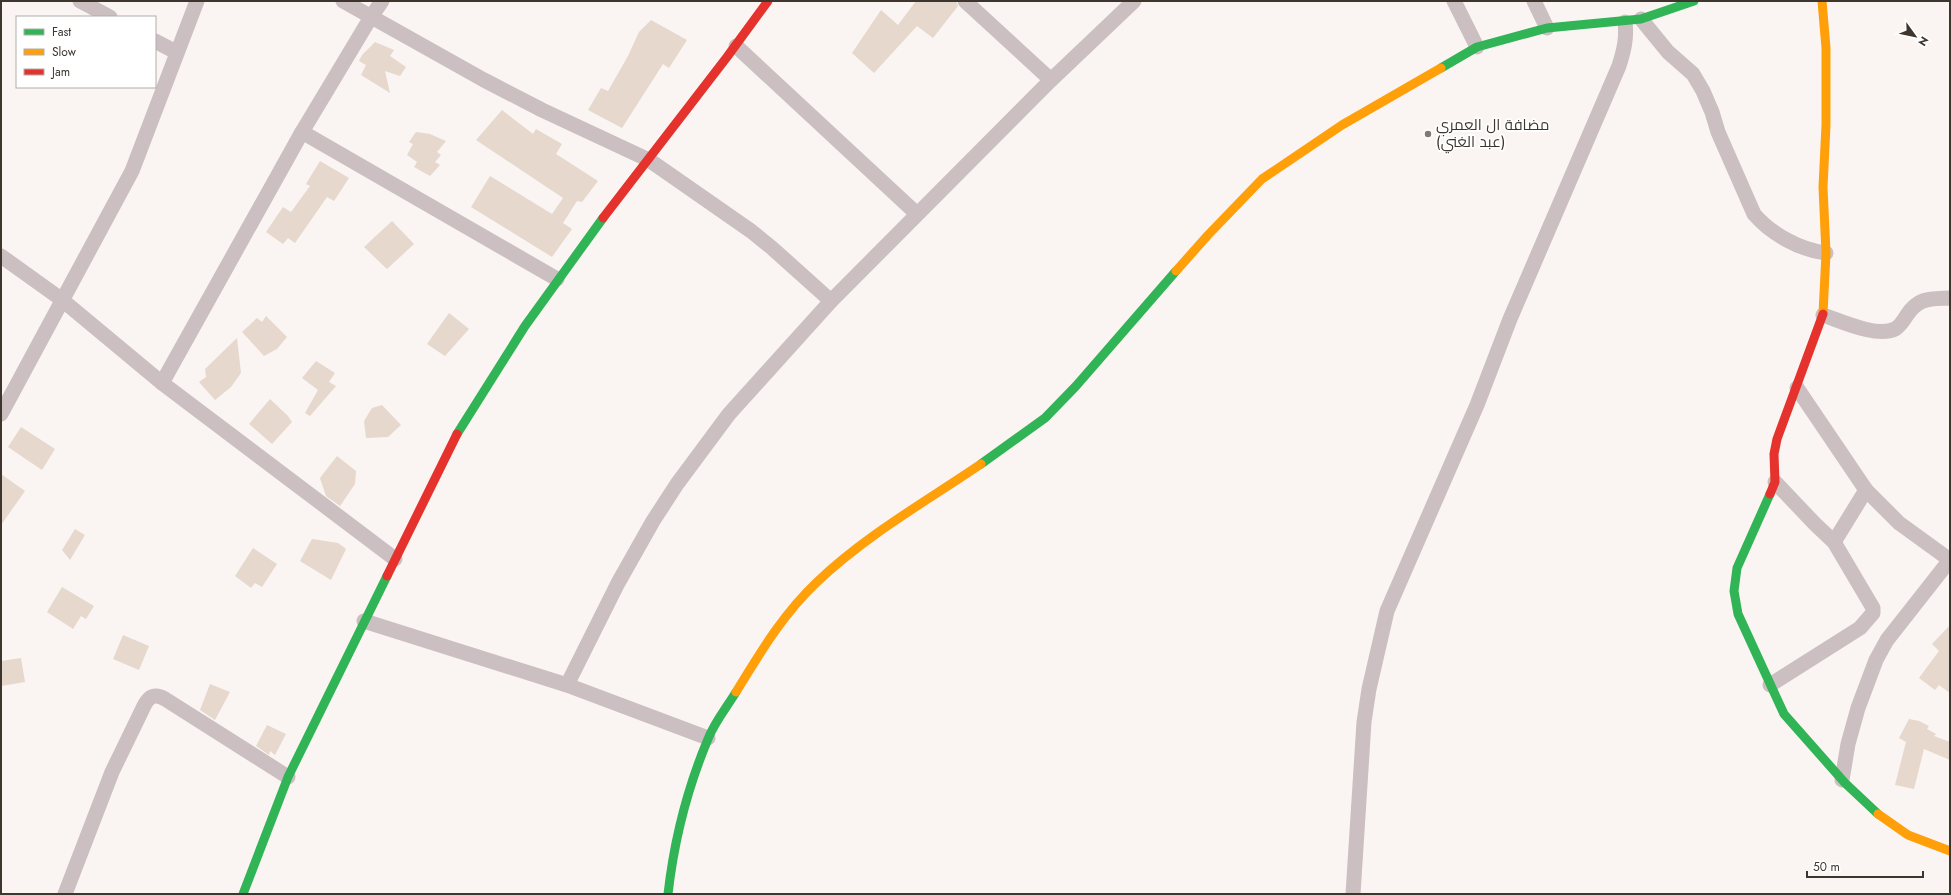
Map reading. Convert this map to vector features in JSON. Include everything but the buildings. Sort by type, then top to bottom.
[{"type":"street","points":[[80,1],[108,16]]},
{"type":"street","points":[[3,403],[132,171],[176,52],[197,1]]},
{"type":"street","points":[[343,1],[542,110],[649,160],[751,231],[831,301]]},
{"type":"street","points":[[162,383],[302,132],[382,1]]},
{"type":"street","points":[[243,894],[288,777],[457,434],[478,399],[557,280],[736,46],[767,1]]},
{"type":"street","points":[[965,1],[1051,80]]},
{"type":"street","points":[[567,685],[618,583],[653,521],[677,484],[729,414],[831,301],[1051,80],[1134,1]]},
{"type":"street","points":[[1454,1],[1477,47]]},
{"type":"street","points":[[1534,1],[1547,28]]},
{"type":"street","points":[[668,894],[672,856],[682,813],[708,738],[773,633],[791,610],[816,583],[851,552],[1007,446],[1051,413],[1208,235],[1262,179],[1342,125],[1477,47],[1547,28],[1624,22],[1641,19],[1694,1]]},
{"type":"street","points":[[1822,1],[1826,48],[1826,125],[1823,187],[1826,253],[1823,315],[1777,439],[1774,454],[1775,482],[1737,568],[1733,588],[1733,598],[1743,628],[1787,718],[1842,780],[1895,827],[1913,837],[1950,851]]},
{"type":"street","points":[[1641,19],[1668,52],[1693,74],[1703,91],[1712,112],[1718,132],[1754,214],[1765,224],[1793,243],[1814,252],[1826,253]]},
{"type":"street","points":[[1353,894],[1364,722],[1369,689],[1387,611],[1477,405],[1510,319],[1619,66],[1625,48],[1626,34],[1624,22]]},
{"type":"street","points":[[156,42],[176,52]]},
{"type":"street","points":[[736,46],[917,214]]},
{"type":"street","points":[[302,132],[557,280]]},
{"type":"street","points":[[1,256],[61,299],[162,383],[395,559]]},
{"type":"street","points":[[1823,315],[1873,331],[1883,331],[1894,329],[1903,322],[1912,307],[1919,302],[1925,300],[1950,298]]},
{"type":"street","points":[[1797,388],[1866,490],[1899,523],[1950,560],[1887,640],[1876,660],[1858,708],[1848,744],[1842,780]]},
{"type":"street","points":[[1770,685],[1860,628],[1873,613],[1873,608],[1834,542],[1775,482]]},
{"type":"street","points":[[1834,542],[1866,490]]},
{"type":"street","points":[[364,621],[567,685],[708,738]]},
{"type":"street","points":[[65,894],[112,772],[144,706],[151,696],[156,695],[165,699],[288,777]]},
{"type":"traffic: fast","points":[[1441,68],[1477,47],[1547,28],[1641,19],[1694,1]]},
{"type":"traffic: fast","points":[[457,434],[525,326],[603,218]]},
{"type":"traffic: fast","points":[[981,464],[1045,418],[1076,386],[1176,271]]},
{"type":"traffic: fast","points":[[1770,494],[1737,568],[1734,591],[1738,614],[1784,714],[1845,783],[1878,814]]},
{"type":"traffic: fast","points":[[243,894],[288,777],[387,576]]},
{"type":"traffic: fast","points":[[668,894],[682,815],[700,758],[717,721],[736,692]]},
{"type":"traffic: slow","points":[[1822,1],[1826,48],[1826,125],[1823,187],[1826,253],[1823,314]]},
{"type":"traffic: slow","points":[[1176,271],[1208,235],[1262,179],[1342,125],[1441,68]]},
{"type":"traffic: slow","points":[[736,692],[763,648],[793,607],[817,582],[875,534],[981,464]]},
{"type":"traffic: slow","points":[[1878,814],[1908,835],[1950,851]]},
{"type":"traffic: jam","points":[[603,218],[727,57],[768,1]]},
{"type":"traffic: jam","points":[[1770,494],[1775,482],[1774,454],[1777,439],[1823,314]]},
{"type":"traffic: jam","points":[[387,576],[457,434]]},
{"type":"place","name":"مضافة ال العمري (عبد الغني)","points":[[1428,134]]}]
